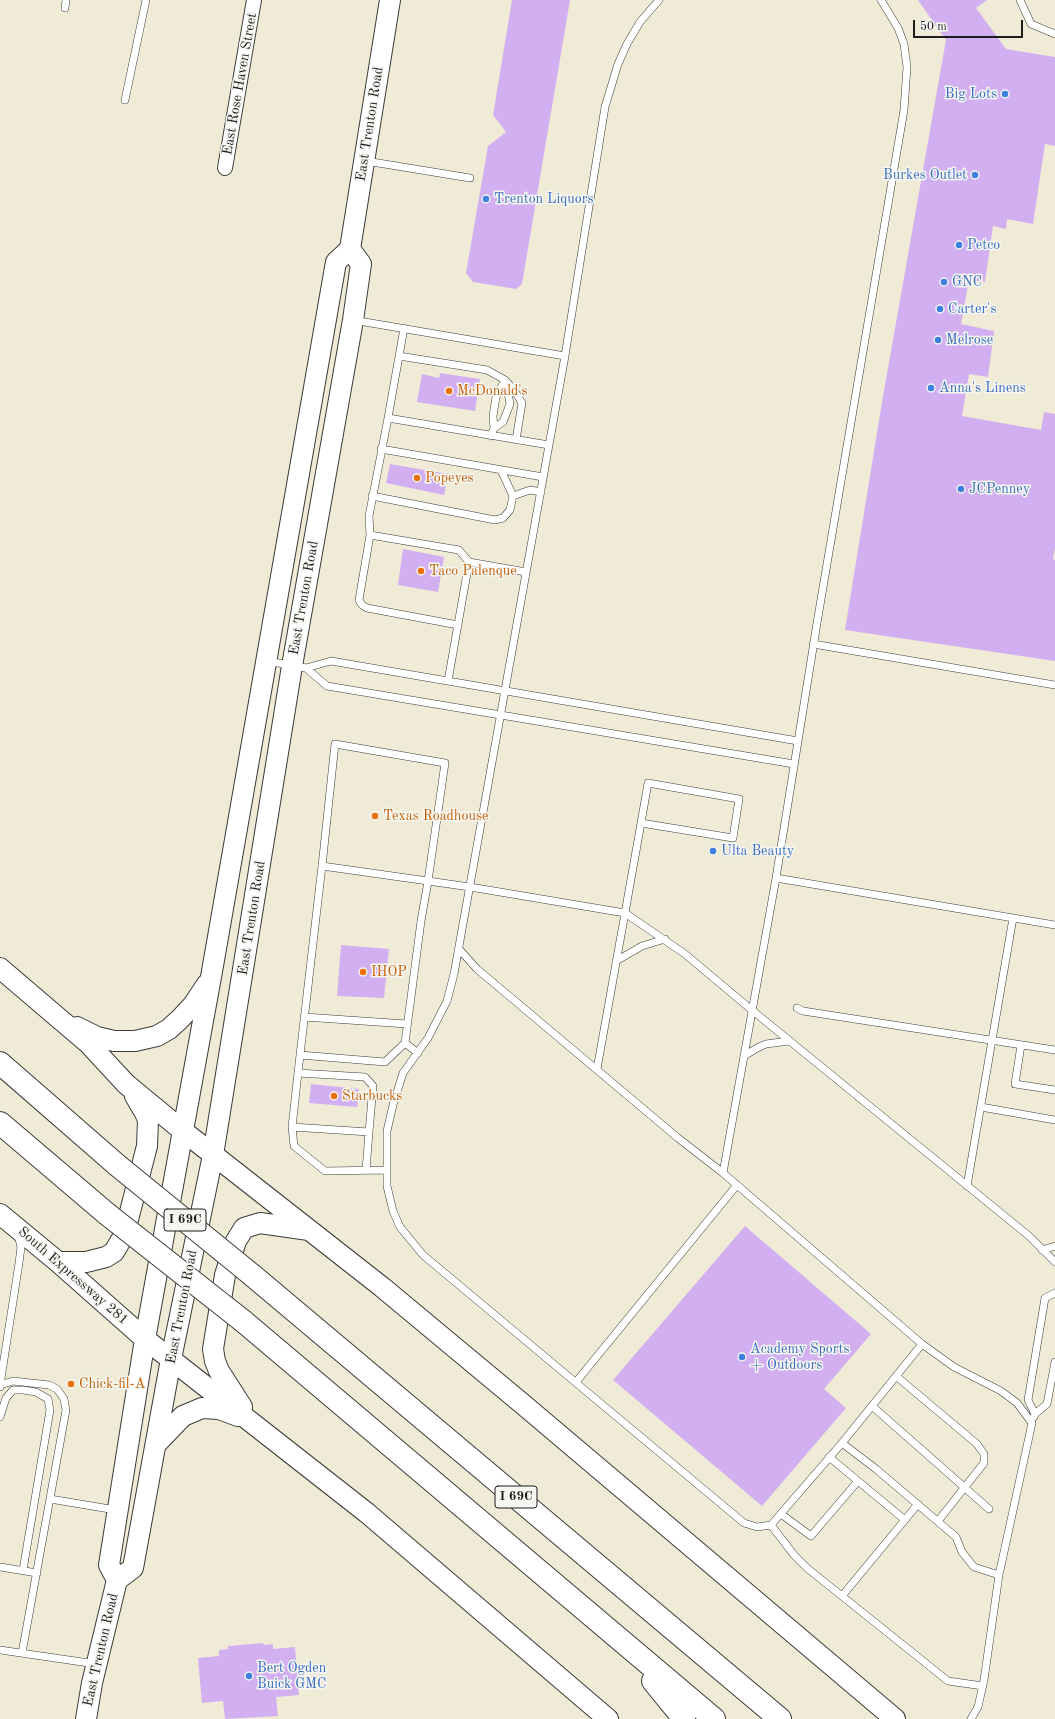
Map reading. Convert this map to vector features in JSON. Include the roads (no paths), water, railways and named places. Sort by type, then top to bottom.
[{"type":"highway","name":"I 69C","points":[[0,1063],[117,1166],[252,1275],[780,1719]]},
{"type":"highway","name":"I 69C","points":[[0,1123],[107,1214],[243,1321],[714,1719]]},
{"type":"highway","points":[[625,1645],[684,1719]]},
{"type":"main road","name":"East Trenton Road","points":[[117,1580],[109,1565],[145,1339],[211,977],[336,262],[350,249],[390,0]]},
{"type":"main road","name":"East Trenton Road","points":[[86,1719],[96,1664],[117,1580],[133,1568],[157,1443],[171,1359],[213,1155],[299,667],[353,320],[361,264],[350,249]]},
{"type":"main road","points":[[0,968],[89,1044],[126,1084],[213,1155],[310,1230],[525,1406],[895,1719]]},
{"type":"main road","points":[[55,1015],[97,1037],[126,1041],[147,1039],[169,1030],[193,1005],[211,977]]},
{"type":"main road","points":[[58,1262],[86,1262],[106,1257],[114,1252],[124,1236],[147,1146],[148,1131],[145,1112],[126,1084]]},
{"type":"main road","name":"South Expressway 281","points":[[0,1214],[58,1262],[145,1339],[367,1513],[608,1719]]},
{"type":"main road","points":[[252,1422],[224,1381],[215,1361],[213,1349],[225,1275],[236,1241],[244,1228],[254,1224],[265,1223],[310,1230]]},
{"type":"main road","points":[[157,1443],[183,1416],[202,1408],[219,1409],[252,1422]]},
{"type":"street","name":"East Rose Haven Street","points":[[226,168],[254,0]]},
{"type":"lane","points":[[65,8],[66,0]]},
{"type":"lane","points":[[125,100],[146,0]]},
{"type":"lane","points":[[659,0],[640,22],[627,44],[618,64],[605,107],[565,356],[459,949],[447,1001],[428,1038],[403,1073],[393,1105],[388,1131],[388,1186],[393,1211],[400,1227],[423,1255],[744,1523],[757,1527],[771,1525],[781,1514],[842,1443],[922,1344]]},
{"type":"lane","points":[[723,1173],[776,878],[813,644],[905,106],[907,67],[904,44],[898,28],[881,0]]},
{"type":"lane","points":[[1020,0],[1031,24],[1055,34]]},
{"type":"lane","points":[[364,161],[470,178]]},
{"type":"lane","points":[[353,320],[565,356]]},
{"type":"lane","points":[[404,328],[372,496],[369,516],[370,535],[359,600],[362,605],[367,608],[458,625]]},
{"type":"lane","points":[[399,356],[487,370],[505,380],[514,390],[522,403],[516,440]]},
{"type":"lane","points":[[491,436],[494,428],[493,416],[496,397],[505,380]]},
{"type":"lane","points":[[494,428],[503,422],[510,404],[509,392],[505,380]]},
{"type":"lane","points":[[388,418],[549,445]]},
{"type":"lane","points":[[381,449],[543,477]]},
{"type":"lane","points":[[372,496],[495,520],[503,518],[510,510],[514,496],[501,470]]},
{"type":"lane","points":[[514,496],[530,490],[540,492]]},
{"type":"lane","points":[[370,535],[459,550],[469,562],[526,572]]},
{"type":"lane","points":[[448,681],[469,562]]},
{"type":"lane","points":[[813,644],[1055,685]]},
{"type":"lane","points":[[267,661],[299,667],[331,661],[798,741]]},
{"type":"lane","points":[[299,667],[327,686],[794,764]]},
{"type":"lane","points":[[300,1055],[385,1062],[405,1043],[445,763],[335,744],[322,866],[304,1016],[292,1127],[294,1146],[325,1171],[387,1170]]},
{"type":"lane","points":[[597,1069],[648,783],[740,799],[733,838],[641,823]]},
{"type":"lane","points":[[322,866],[470,887],[625,913],[685,954],[789,1041],[1029,1236],[1055,1262]]},
{"type":"lane","points":[[776,878],[1055,925]]},
{"type":"lane","points":[[967,1186],[1013,918]]},
{"type":"lane","points":[[616,961],[642,946],[665,939]]},
{"type":"lane","points":[[459,949],[477,969],[678,1138],[723,1173],[922,1344],[954,1367],[1001,1391],[1017,1403],[1032,1423]]},
{"type":"lane","points":[[797,1008],[811,1013],[1055,1050]]},
{"type":"lane","points":[[304,1016],[407,1024]]},
{"type":"lane","points":[[744,1056],[756,1048],[766,1044],[789,1041]]},
{"type":"lane","points":[[405,1043],[418,1053]]},
{"type":"lane","points":[[1021,1046],[1015,1084],[1055,1090]]},
{"type":"lane","points":[[298,1073],[365,1077],[373,1086],[366,1170]]},
{"type":"lane","points":[[981,1107],[1055,1120]]},
{"type":"lane","points":[[292,1127],[369,1132]]},
{"type":"lane","points":[[576,1382],[737,1185]]},
{"type":"lane","points":[[16,1227],[21,1247],[0,1386],[13,1381],[49,1385],[57,1389],[64,1399],[66,1410],[22,1653]]},
{"type":"lane","points":[[1042,1250],[1055,1246]]},
{"type":"lane","points":[[1035,1414],[1028,1400],[1045,1298],[1055,1293]]},
{"type":"lane","points":[[971,1719],[978,1707],[983,1686],[999,1574],[1032,1423],[1035,1414],[1047,1404],[1055,1362]]},
{"type":"lane","points":[[896,1376],[977,1444],[984,1454],[984,1463],[938,1521]]},
{"type":"lane","points":[[0,1417],[6,1398],[13,1390],[36,1392],[48,1399],[50,1410],[23,1570]]},
{"type":"lane","points":[[872,1406],[990,1509]]},
{"type":"lane","points":[[842,1443],[956,1536],[962,1552],[974,1567],[999,1574]]},
{"type":"lane","points":[[829,1457],[905,1520]]},
{"type":"lane","points":[[781,1514],[811,1536],[858,1481]]},
{"type":"lane","points":[[50,1499],[118,1511]]},
{"type":"lane","points":[[842,1596],[918,1504]]},
{"type":"lane","points":[[771,1525],[794,1555],[842,1596],[948,1681],[983,1686]]},
{"type":"lane","points":[[0,1567],[37,1573]]},
{"type":"lane","points":[[0,1650],[96,1664]]},
{"type":"place","name":"Big Lots","points":[[1005,94]]},
{"type":"place","name":"Burkes Outlet","points":[[975,175]]},
{"type":"place","name":"Trenton Liquors","points":[[486,199]]},
{"type":"place","name":"Petco","points":[[959,245]]},
{"type":"place","name":"GNC","points":[[944,282]]},
{"type":"place","name":"Carter's","points":[[940,309]]},
{"type":"place","name":"Melrose","points":[[938,340]]},
{"type":"place","name":"Anna's Linens","points":[[931,388]]},
{"type":"place","name":"McDonald's","points":[[449,391]]},
{"type":"place","name":"Popeyes","points":[[417,478]]},
{"type":"place","name":"JCPenney","points":[[961,489]]},
{"type":"place","name":"Taco Palenque","points":[[421,571]]},
{"type":"place","name":"Texas Roadhouse","points":[[375,816]]},
{"type":"place","name":"Ulta Beauty","points":[[713,851]]},
{"type":"place","name":"IHOP","points":[[363,972]]},
{"type":"place","name":"Starbucks","points":[[334,1096]]},
{"type":"place","name":"Academy Sports + Outdoors","points":[[742,1357]]},
{"type":"place","name":"Chick-fil-A","points":[[71,1384]]},
{"type":"place","name":"Bert Ogden Buick GMC","points":[[249,1676]]}]
